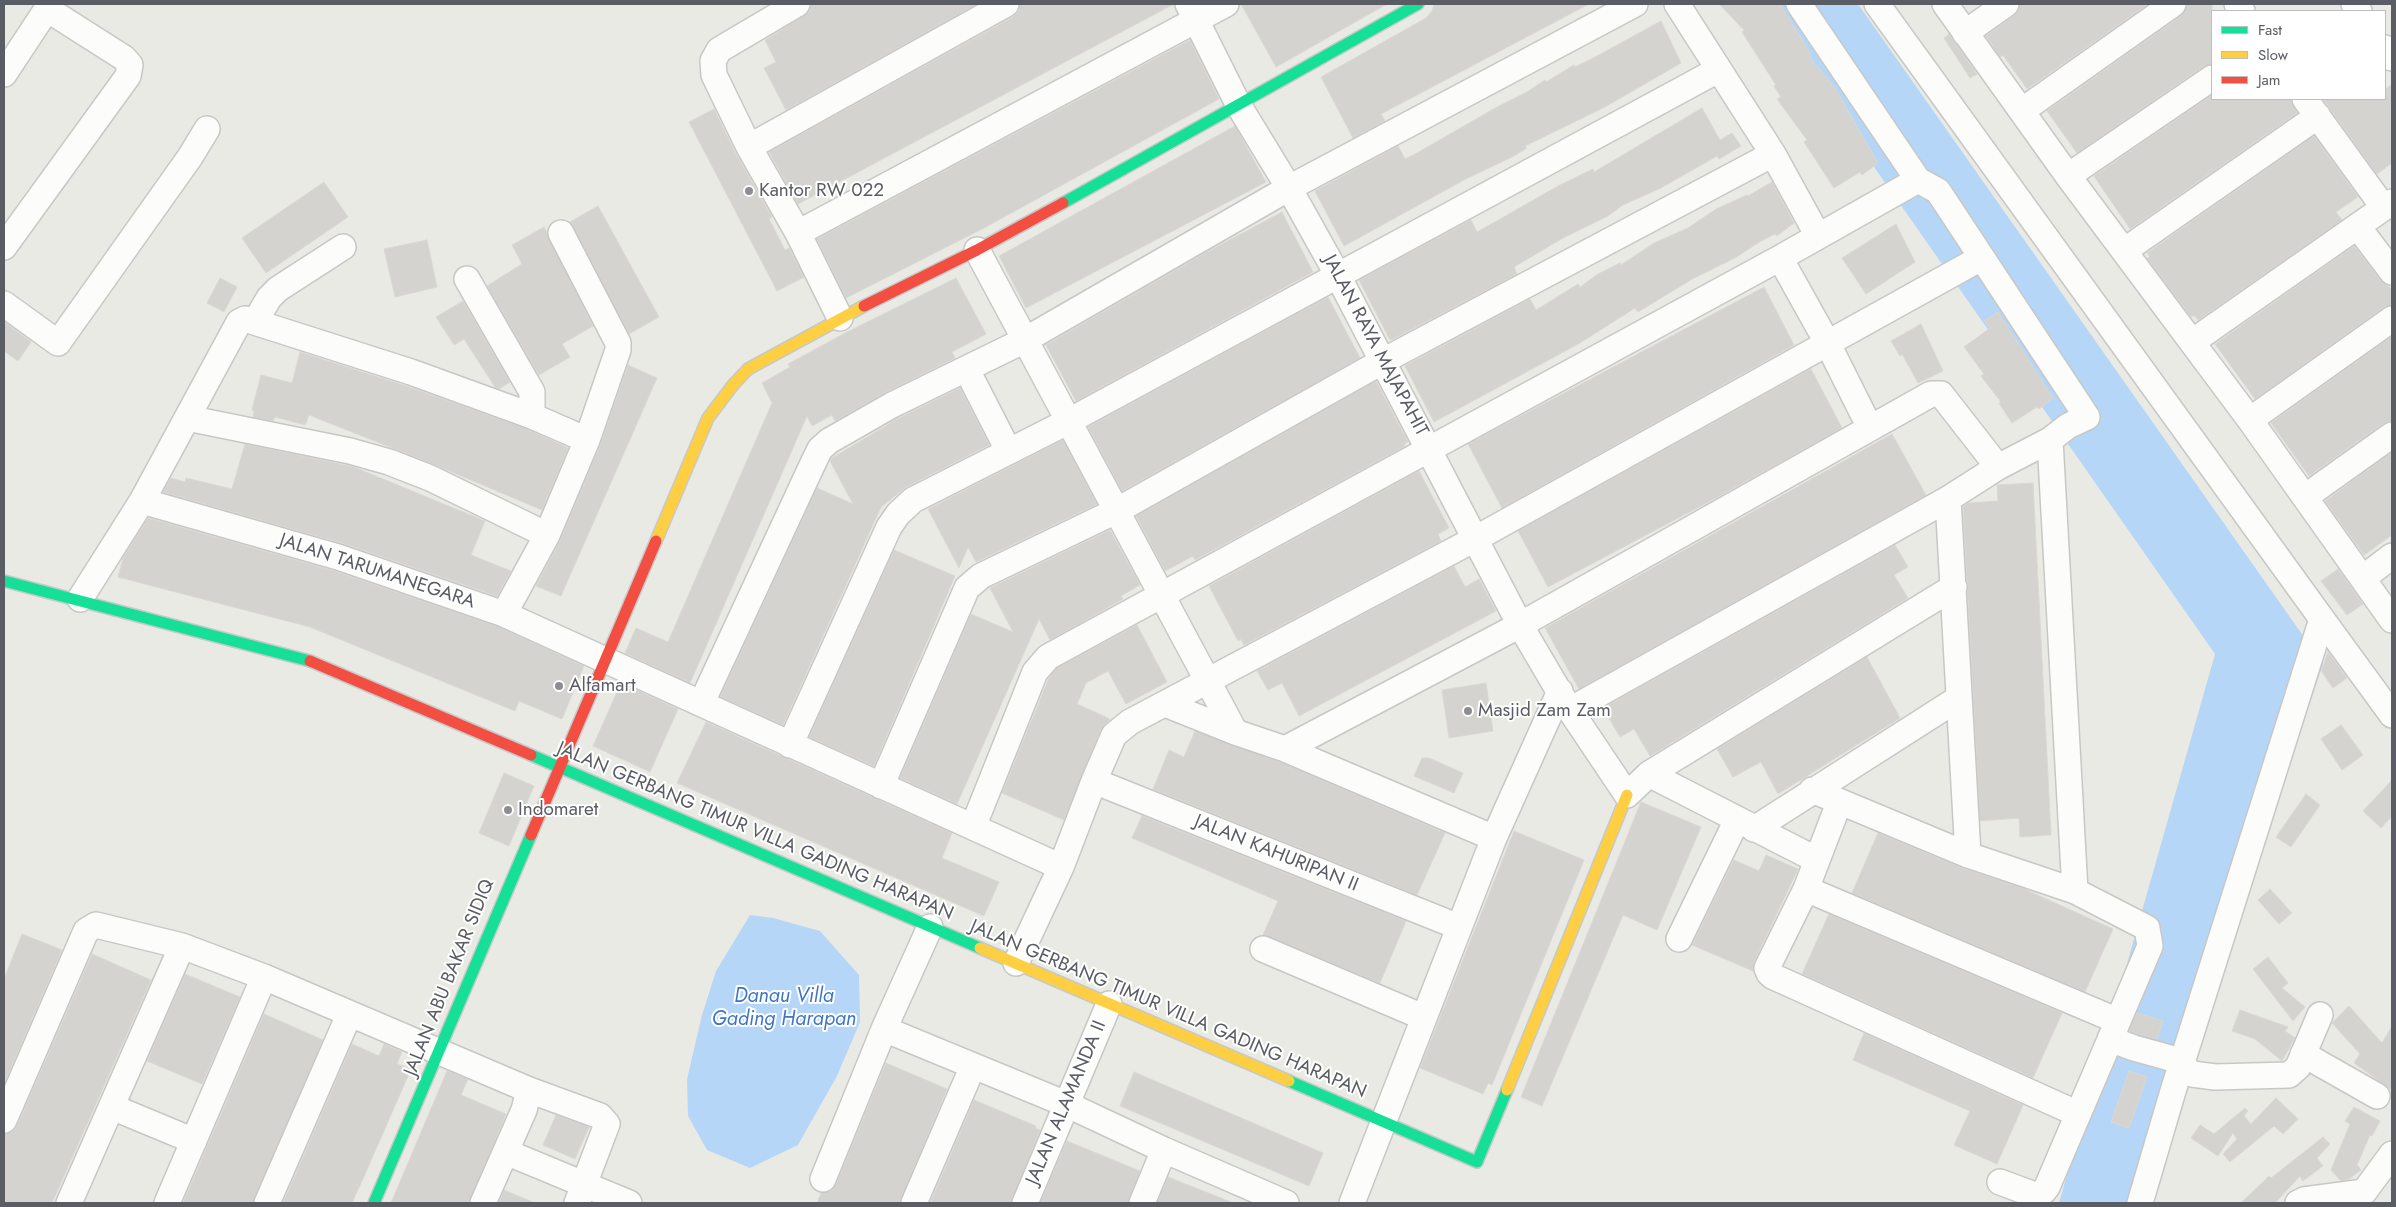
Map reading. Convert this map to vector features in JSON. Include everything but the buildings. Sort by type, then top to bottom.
[{"type":"street","points":[[798,4],[719,50],[712,61],[714,74],[749,146],[798,233],[840,318]]},
{"type":"street","points":[[749,146],[1006,4]]},
{"type":"street","points":[[798,233],[1192,12],[1226,4]]},
{"type":"street","name":"JALAN ABU BAKAR SIDIQ","points":[[374,1203],[439,1053],[476,959],[606,661],[708,418],[732,385],[748,369],[840,318],[977,250],[1239,106],[1418,4]]},
{"type":"street","points":[[702,702],[820,449],[829,442],[892,405],[1025,340],[1289,188],[1635,4]]},
{"type":"street","points":[[1677,4],[1773,154],[1818,236]]},
{"type":"street","points":[[1352,1203],[1494,838],[1565,700],[1948,498],[1998,467],[2050,440],[2068,426],[2088,417],[1938,192],[1918,180],[1799,4]]},
{"type":"street","points":[[1878,4],[2392,715]]},
{"type":"street","points":[[1945,4],[2023,110],[2068,176],[2250,420],[2392,620]]},
{"type":"street","points":[[1965,32],[2006,4]]},
{"type":"street","points":[[2023,110],[2173,4]]},
{"type":"street","points":[[4,247],[130,70],[130,65],[124,58],[44,6],[5,71]]},
{"type":"street","name":"JALAN RAYA MAJAPAHIT","points":[[1192,12],[1239,106],[1289,188],[1337,274],[1430,449],[1520,625],[1565,700],[1627,795]]},
{"type":"street","points":[[790,745],[888,527],[913,500],[1008,450],[1069,421],[1337,274],[1718,70]]},
{"type":"street","points":[[2068,176],[2211,79]]},
{"type":"street","points":[[2124,251],[2312,108],[2388,205],[2192,342]]},
{"type":"street","points":[[4,304],[58,343],[190,157],[207,129]]},
{"type":"street","points":[[881,786],[966,588],[981,576],[1118,510],[1383,361],[1773,154]]},
{"type":"street","points":[[973,827],[1035,672],[1048,657],[1061,648],[1162,597],[1780,258],[1918,180]]},
{"type":"street","points":[[2358,227],[2392,272]]},
{"type":"street","points":[[504,614],[547,535],[587,440],[616,357],[618,343],[561,233]]},
{"type":"street","points":[[255,322],[269,298],[278,290],[343,247]]},
{"type":"street","points":[[977,250],[1118,510],[1162,597],[1235,732]]},
{"type":"street","points":[[1780,258],[1828,344],[1870,428]]},
{"type":"street","points":[[1016,963],[1061,867],[1114,735],[1130,722],[1475,539],[1981,258]]},
{"type":"street","points":[[467,280],[532,392],[532,416]]},
{"type":"street","points":[[2250,420],[2392,319]]},
{"type":"street","points":[[80,599],[142,501],[239,322],[244,320],[411,372],[532,416],[587,440]]},
{"type":"street","points":[[967,370],[1008,450]]},
{"type":"street","points":[[1285,749],[1520,625],[1937,392],[1941,394],[1998,467]]},
{"type":"street","points":[[187,418],[313,443],[389,462],[438,481],[547,535]]},
{"type":"street","points":[[2305,497],[2392,435]]},
{"type":"street","points":[[2050,440],[2075,891]]},
{"type":"street","points":[[1948,498],[1968,855]]},
{"type":"street","name":"JALAN TARUMANEGARA","points":[[142,501],[338,557],[504,614],[606,661],[702,702],[790,745],[1061,867]]},
{"type":"street","points":[[2362,578],[2392,556]]},
{"type":"street","name":"JALAN GERBANG TIMUR VILLA GADING HARAPAN","points":[[4,581],[80,599],[315,662],[1477,1162],[1627,795]]},
{"type":"street","points":[[1627,795],[1649,774],[1954,587]]},
{"type":"street","points":[[2140,1203],[2176,1061],[2322,619]]},
{"type":"street","points":[[1680,939],[1746,825],[1812,790],[1959,698]]},
{"type":"street","points":[[1165,704],[1235,732],[1285,749],[1494,838]]},
{"type":"street","points":[[1649,774],[1818,860]]},
{"type":"street","name":"JALAN KAHURIPAN II","points":[[1094,781],[1459,927]]},
{"type":"street","points":[[1812,790],[1839,803],[1968,855],[2075,891],[2147,928],[2150,946],[2047,1187],[2043,1192],[2035,1195],[2000,1182]]},
{"type":"street","points":[[1839,803],[1806,889],[1767,968],[1772,976],[2078,1114]]},
{"type":"street","points":[[1806,889],[2114,1030],[2134,1048],[2176,1061],[2192,1074],[2204,1076],[2290,1075],[2298,1067],[2320,1016]]},
{"type":"street","points":[[4,1120],[90,927],[96,925],[182,946],[264,977],[439,1053],[529,1090],[600,1116],[607,1124],[581,1195]]},
{"type":"street","points":[[823,1179],[884,1029],[930,926]]},
{"type":"street","points":[[69,1203],[182,946]]},
{"type":"street","points":[[1263,949],[1423,1018]]},
{"type":"street","points":[[167,1203],[264,977]]},
{"type":"street","name":"JALAN ALAMANDA II","points":[[1025,1203],[1109,1004]]},
{"type":"street","points":[[267,1203],[349,1015]]},
{"type":"street","points":[[884,1029],[1066,1104],[1164,1150],[1250,1196],[1286,1203]]},
{"type":"street","points":[[2303,1054],[2377,1096]]},
{"type":"street","points":[[914,1203],[973,1066]]},
{"type":"street","points":[[483,1203],[524,1110],[529,1090]]},
{"type":"street","points":[[112,1107],[194,1141]]},
{"type":"street","points":[[1142,1203],[1164,1150]]},
{"type":"street","points":[[506,1152],[581,1195],[629,1203]]},
{"type":"street","points":[[2298,1203],[2304,1200],[2360,1198],[2392,1154]]},
{"type":"water","points":[[1760,4],[1858,4],[2323,664],[2142,1203],[2059,1203],[2215,654]]},
{"type":"water","name":"Danau Villa Gading Harapan","points":[[750,915],[773,918],[820,931],[859,975],[860,1022],[837,1076],[798,1145],[750,1168],[707,1150],[688,1116],[687,1079],[702,1015],[716,971]]},
{"type":"traffic: fast","points":[[1063,203],[1418,4]]},
{"type":"traffic: fast","points":[[4,581],[310,661]]},
{"type":"traffic: fast","points":[[531,755],[980,948]]},
{"type":"traffic: fast","points":[[374,1203],[531,835]]},
{"type":"traffic: fast","points":[[1289,1081],[1477,1162],[1507,1090]]},
{"type":"traffic: slow","points":[[656,541],[708,418],[733,385],[748,369],[864,306]]},
{"type":"traffic: slow","points":[[1507,1090],[1627,795]]},
{"type":"traffic: slow","points":[[980,948],[1289,1081]]},
{"type":"traffic: jam","points":[[864,306],[977,250],[1063,203]]},
{"type":"traffic: jam","points":[[531,835],[656,541]]},
{"type":"traffic: jam","points":[[310,661],[531,755]]},
{"type":"place","name":"Kantor RW 022","points":[[749,191]]},
{"type":"place","name":"Alfamart","points":[[559,686]]},
{"type":"place","name":"Masjid Zam Zam","points":[[1468,711]]},
{"type":"place","name":"Indomaret","points":[[508,810]]}]
